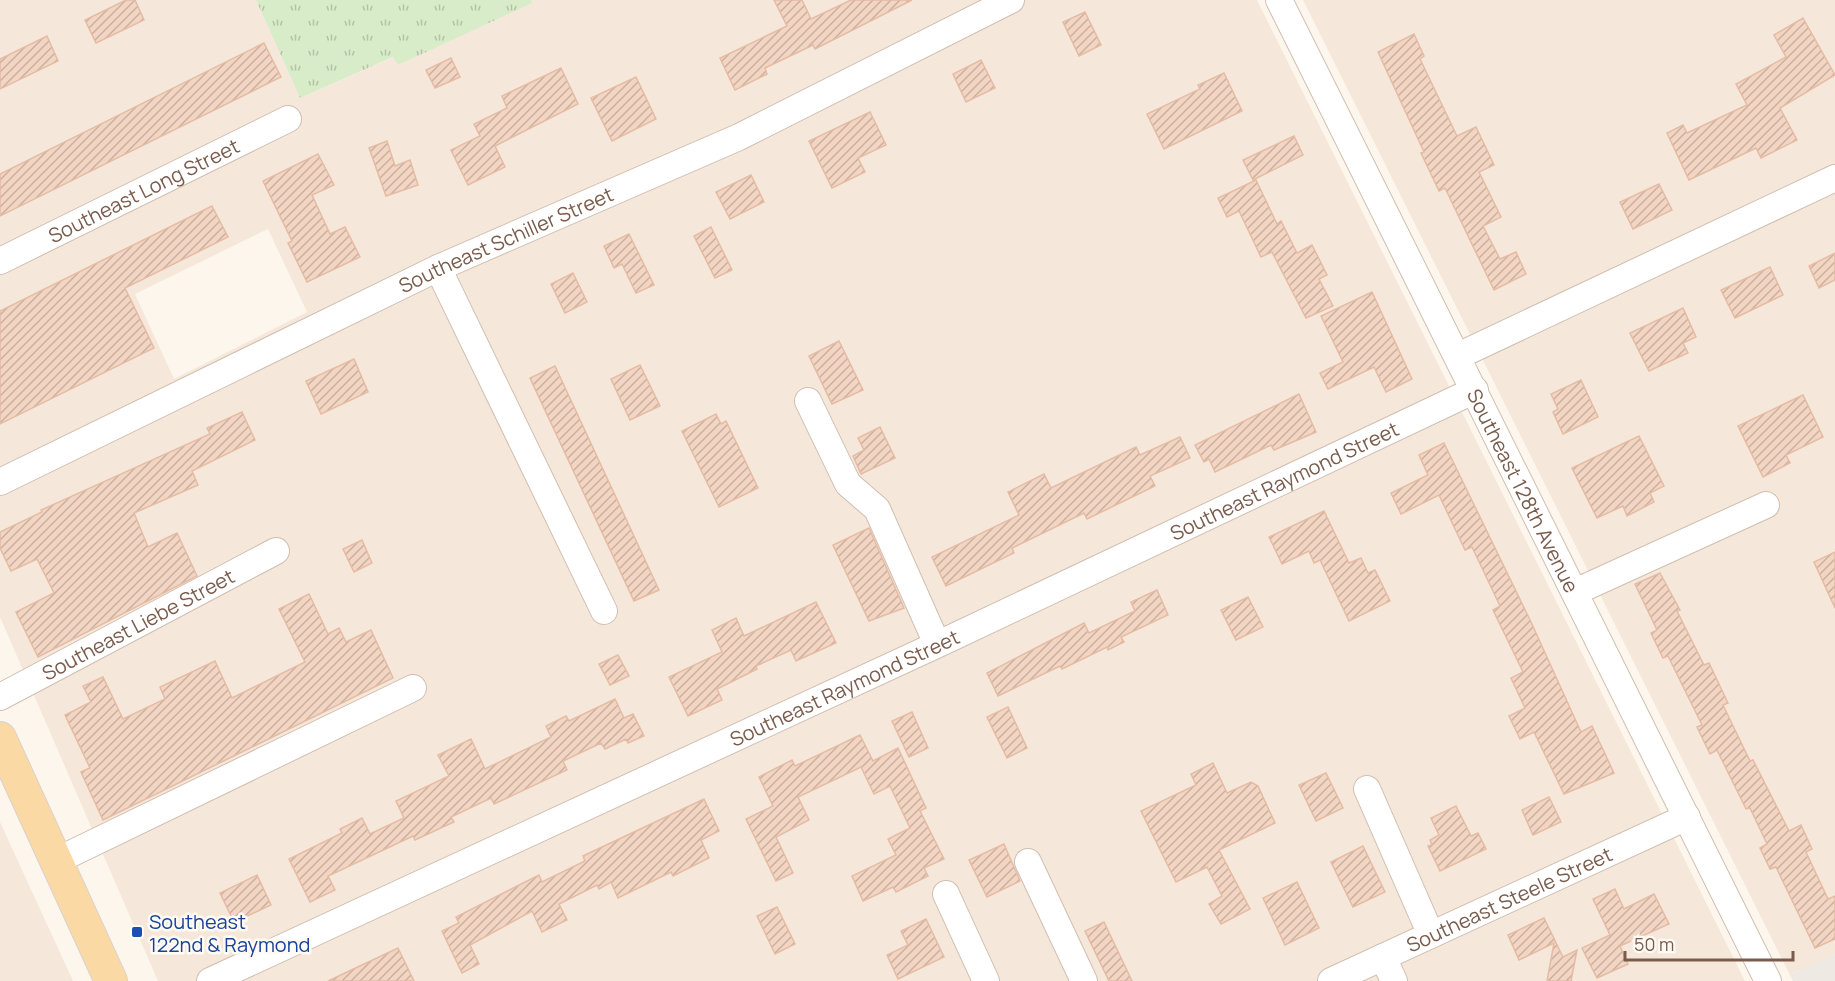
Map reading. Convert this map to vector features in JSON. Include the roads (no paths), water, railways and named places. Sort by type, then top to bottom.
[{"type":"main road","points":[[0,740],[111,981]]},
{"type":"street","name":"Southeast Schiller Street","points":[[0,482],[438,268],[739,137],[1011,0]]},
{"type":"street","name":"Southeast 128th Avenue","points":[[1280,0],[1768,981]]},
{"type":"street","name":"Southeast Long Street","points":[[0,261],[288,119]]},
{"type":"street","points":[[1458,356],[1835,178]]},
{"type":"street","points":[[438,268],[604,611]]},
{"type":"street","name":"Southeast Raymond Street","points":[[210,981],[937,644],[1475,390]]},
{"type":"street","points":[[808,401],[848,484],[877,509],[937,644]]},
{"type":"street","points":[[1575,592],[1766,505]]},
{"type":"street","name":"Southeast Liebe Street","points":[[0,697],[276,551]]},
{"type":"street","points":[[56,861],[413,688]]},
{"type":"street","points":[[1367,789],[1431,935]]},
{"type":"street","name":"Southeast Steele Street","points":[[1331,981],[1687,817]]},
{"type":"street","points":[[1028,862],[1084,981]]},
{"type":"street","points":[[946,894],[986,981]]},
{"type":"street","points":[[1383,957],[1394,981]]},
{"type":"place","name":"Southeast 122nd & Raymond","points":[[137,932]]}]
